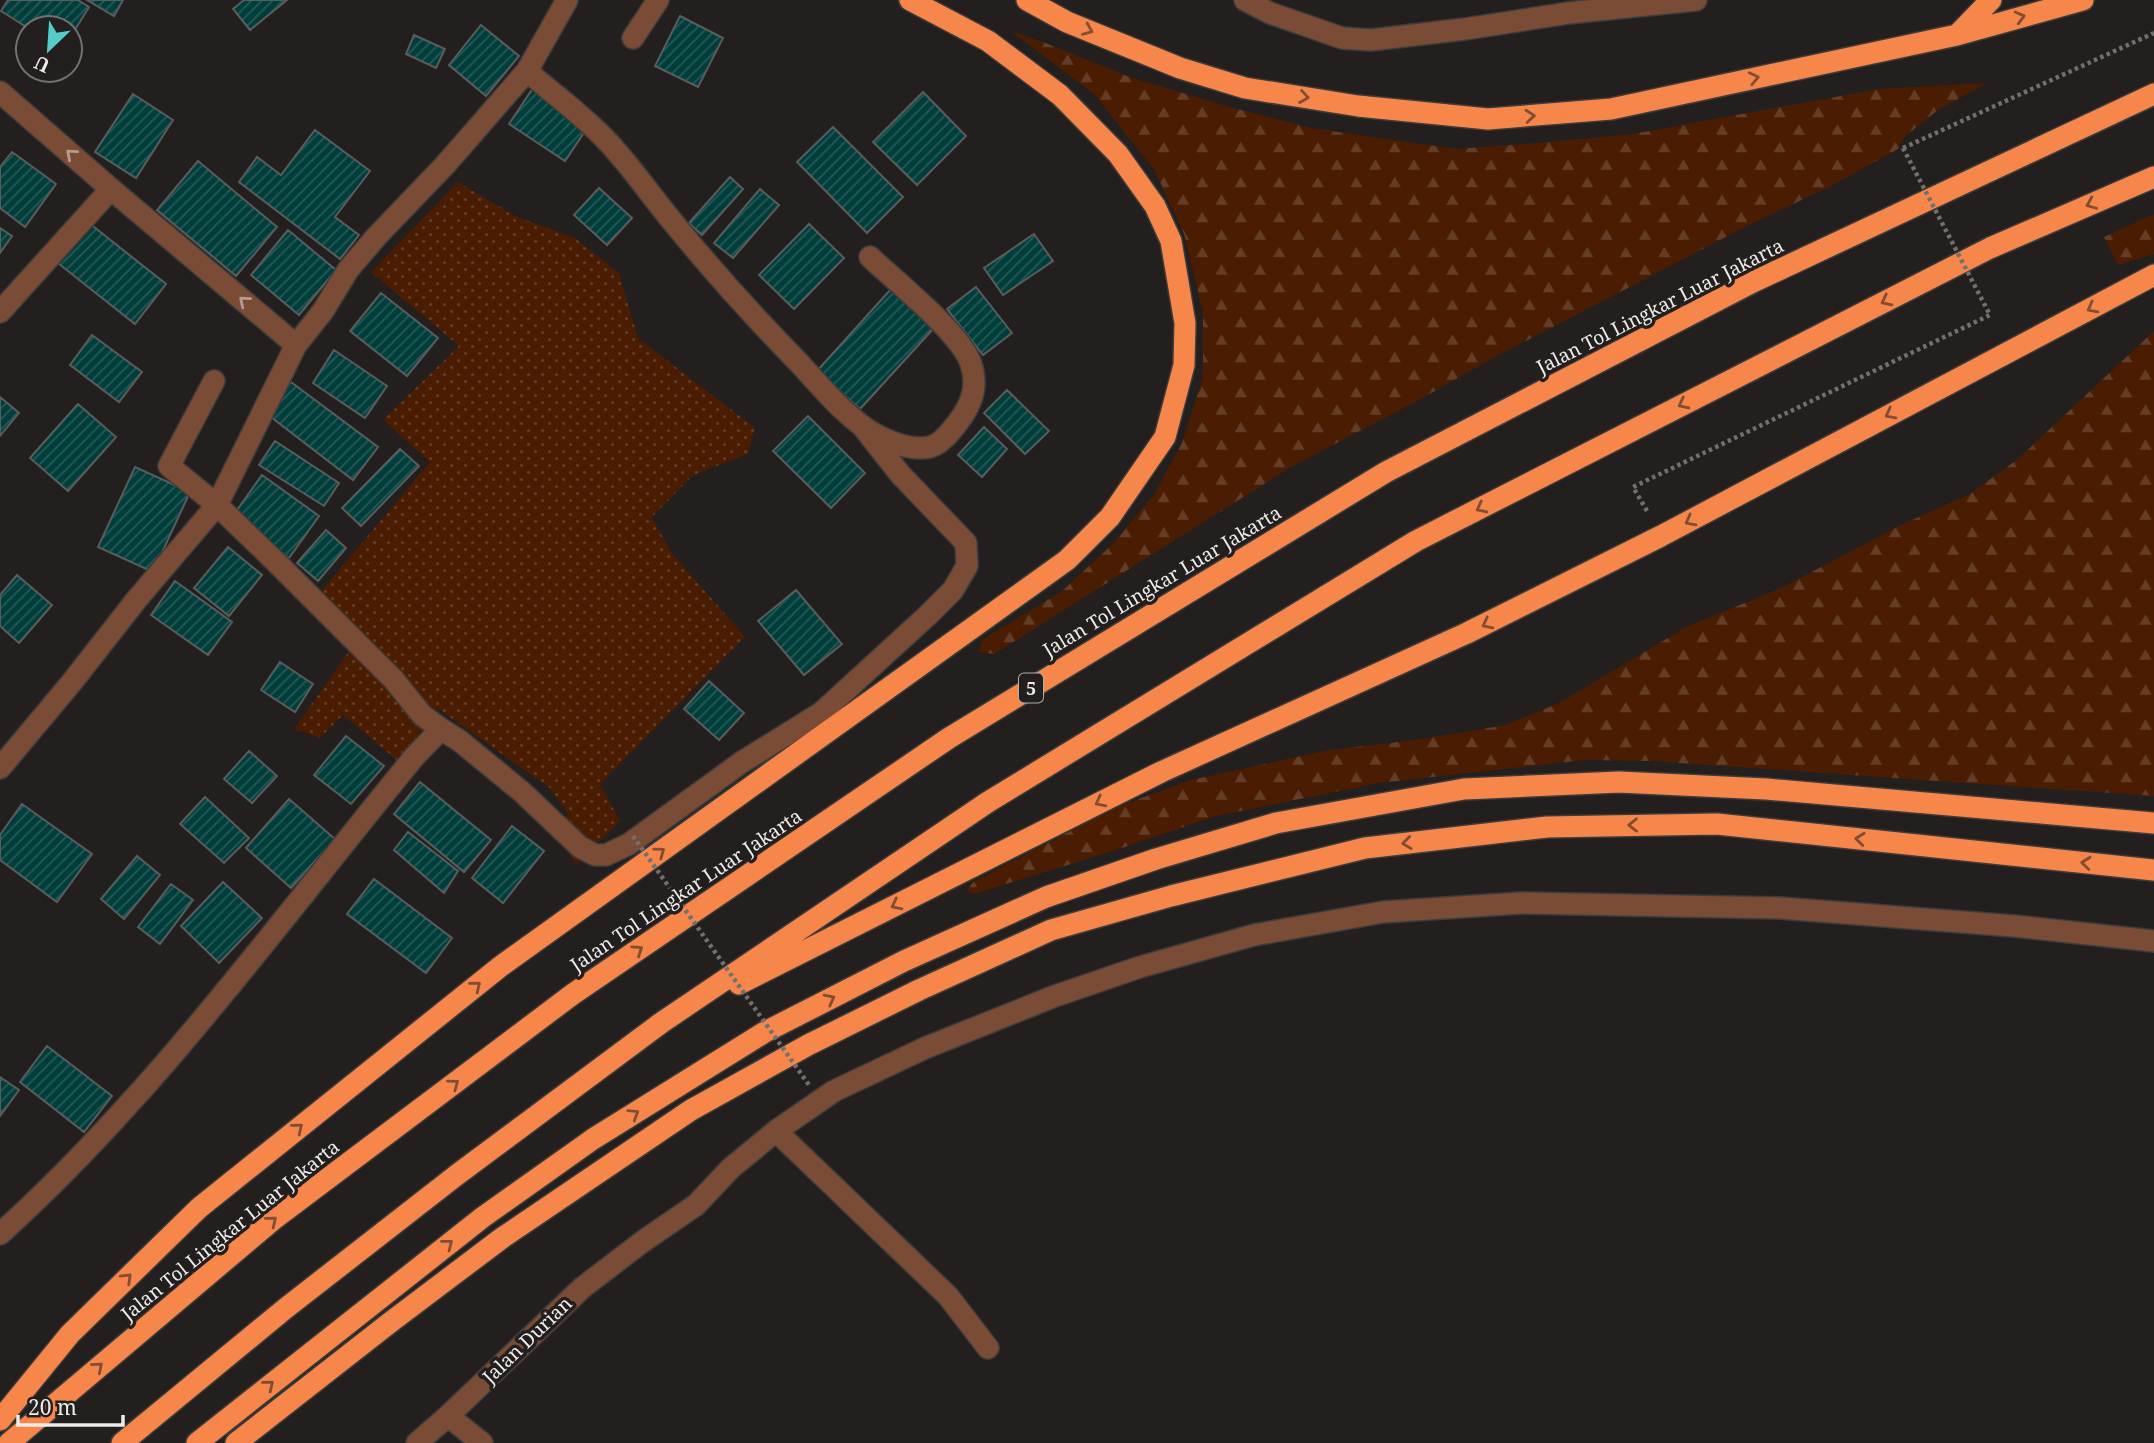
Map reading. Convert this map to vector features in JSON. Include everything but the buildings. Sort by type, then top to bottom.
[{"type":"highway","points":[[0,1420],[70,1334],[199,1208],[501,966],[1067,561],[1110,517],[1165,437],[1184,365],[1185,323],[1171,241],[1155,206],[1118,154],[1060,95],[988,41],[910,0]]},
{"type":"highway","points":[[1027,0],[1067,22],[1167,63],[1245,88],[1357,106],[1488,119],[1611,109],[1957,35],[2083,0]]},
{"type":"highway","points":[[1957,35],[1991,0]]},
{"type":"highway","name":"Jalan Tol Lingkar Luar Jakarta","points":[[9,1443],[274,1219],[540,1019],[584,986],[949,738],[1387,472],[1753,282],[2154,94]]},
{"type":"highway","points":[[122,1443],[458,1174],[661,1023],[988,802],[1416,541],[1990,248],[2154,177]]},
{"type":"highway","points":[[661,1023],[1161,772],[1467,633],[1661,536],[2154,275]]},
{"type":"highway","points":[[197,1443],[483,1217],[593,1139],[765,1032],[904,961],[1046,897],[1156,859],[1276,823],[1464,789],[1619,782],[1766,789],[2154,823]]},
{"type":"highway","points":[[236,1443],[502,1238],[691,1110],[808,1045],[919,990],[1051,930],[1171,896],[1365,848],[1547,827],[1717,824],[2154,870]]},
{"type":"street","points":[[0,768],[72,682],[136,599],[217,505],[296,345],[323,312],[348,270],[362,253],[446,164],[527,71],[567,0]]},
{"type":"street","points":[[633,38],[658,0]]},
{"type":"street","points":[[1245,0],[1342,37],[1371,40],[1568,13],[1696,0]]},
{"type":"street","points":[[214,381],[169,466],[217,505],[394,680],[422,715],[460,741],[503,776],[580,847],[595,855],[606,855],[629,844],[741,762],[821,713],[944,599],[953,590],[967,566],[966,543],[900,474],[863,427],[766,330],[678,229],[607,140],[527,71]]},
{"type":"street","points":[[0,92],[296,345]]},
{"type":"street","points":[[0,312],[111,189]]},
{"type":"street","points":[[863,427],[900,444],[932,447],[944,439],[964,415],[974,386],[971,363],[964,348],[870,257]]},
{"type":"street","points":[[0,1234],[32,1205],[132,1102],[275,931],[415,756],[441,729]]},
{"type":"street","name":"Jalan Durian","points":[[417,1443],[582,1287],[696,1205],[731,1168],[776,1131],[834,1091],[925,1048],[1055,996],[1140,967],[1254,935],[1383,912],[1521,903],[1780,908],[2014,926],[2154,941]]},
{"type":"street","points":[[776,1131],[948,1296],[988,1348]]},
{"type":"street","points":[[448,1416],[482,1443]]},
{"type":"path","points":[[1661,536],[1633,487],[1990,315],[1903,148],[2154,33]]},
{"type":"path","points":[[633,836],[808,1085]]},
{"type":"green space","points":[[1011,31],[1132,78],[1230,107],[1311,128],[1456,149],[1633,134],[1879,89],[1987,83],[1938,110],[1904,137],[1898,149],[1829,187],[1749,225],[1493,358],[1291,467],[994,654],[979,652],[983,639],[1061,592],[1114,543],[1155,493],[1182,443],[1203,377],[1203,312],[1184,234],[1155,171],[1095,95]]},
{"type":"green space","points":[[458,182],[515,216],[575,238],[619,273],[638,338],[755,428],[748,454],[693,475],[652,517],[671,552],[745,637],[600,784],[620,821],[576,865],[556,832],[568,814],[550,788],[437,708],[399,762],[343,715],[320,738],[294,729],[357,640],[312,602],[430,462],[383,420],[459,346],[371,272]]},
{"type":"green space","points":[[2154,214],[2154,254],[2118,265],[2104,237]]},
{"type":"green space","points":[[2154,331],[2154,796],[1651,761],[1584,760],[1379,783],[1216,816],[974,894],[967,891],[973,882],[1117,807],[1191,780],[1329,750],[1416,740],[1506,725],[1559,703],[1688,626],[1779,589],[1903,524],[1970,494],[2018,459]]}]
